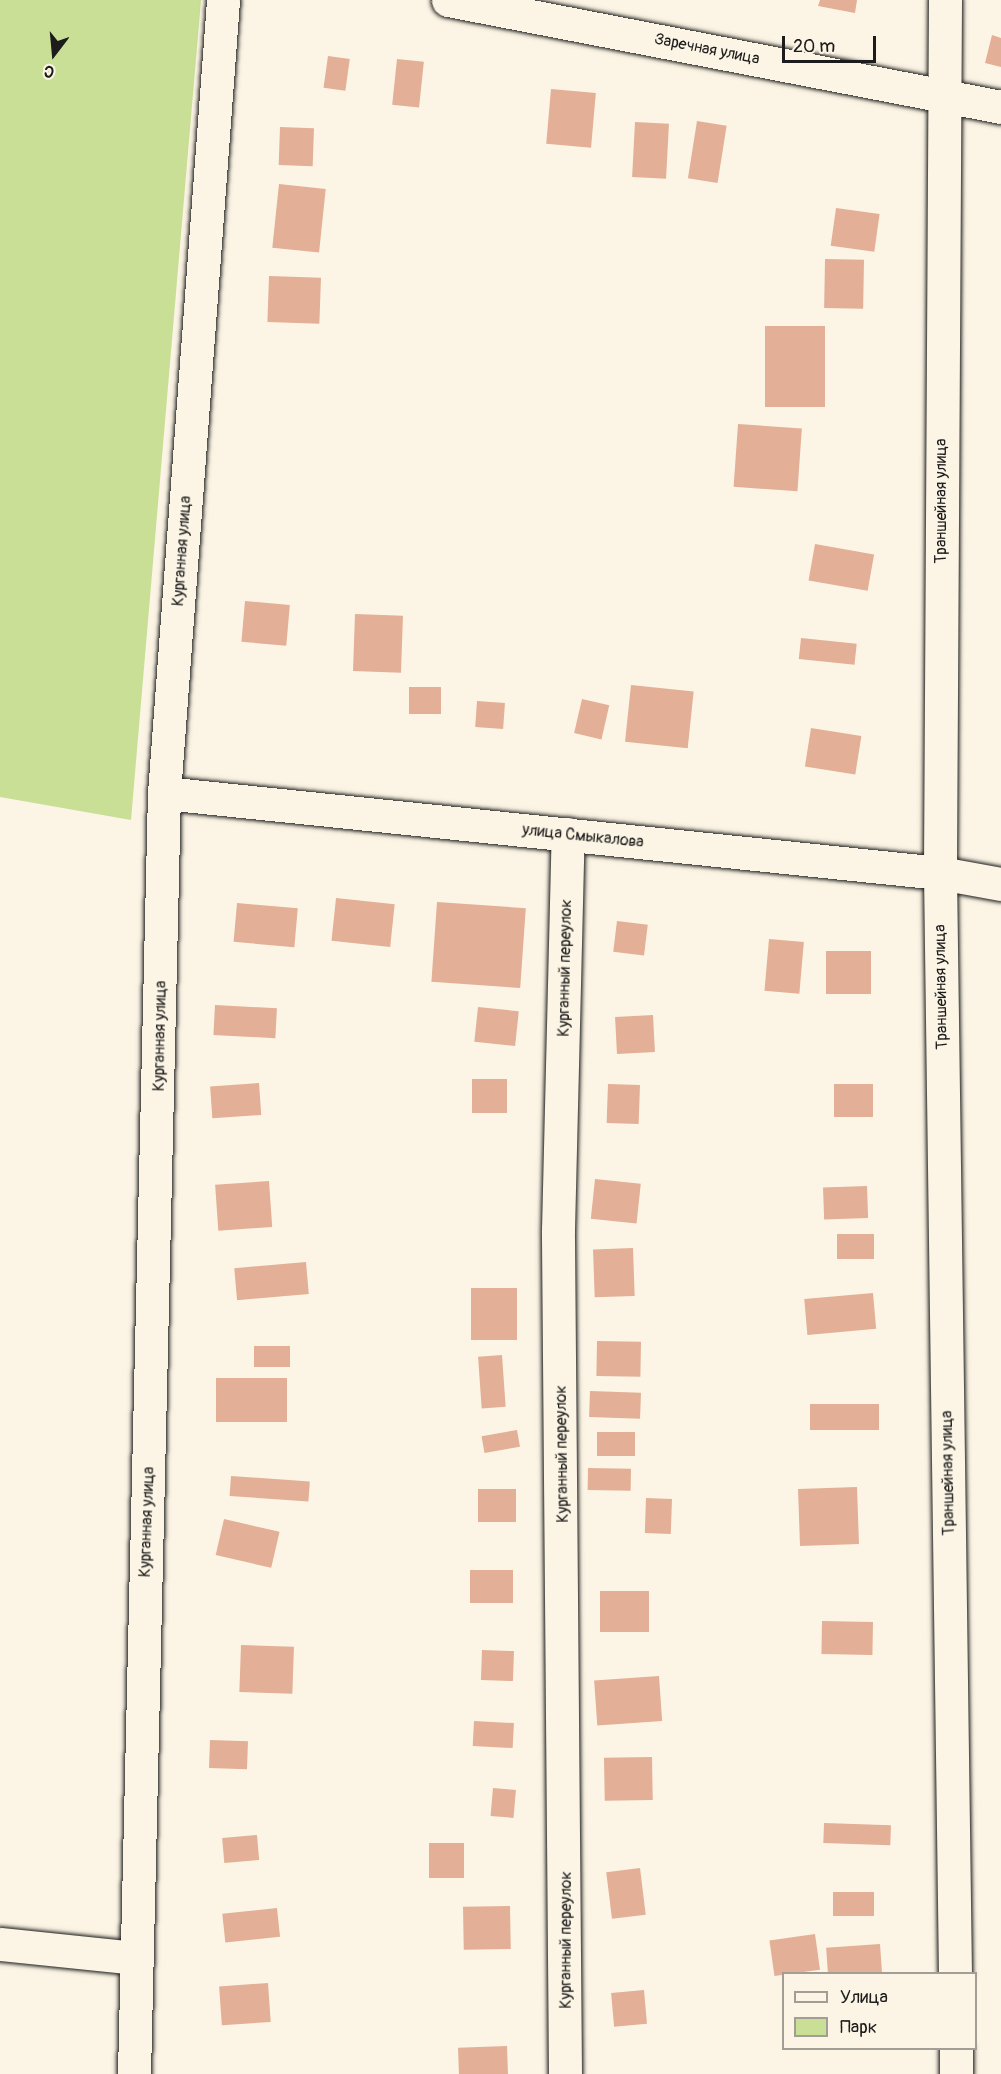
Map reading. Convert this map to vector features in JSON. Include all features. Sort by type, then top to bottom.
[{"type":"street","name":"Курганная улица","points":[[134,2074],[164,793],[223,0]]},
{"type":"street","name":"Заречная улица","points":[[448,0],[942,93],[1001,107]]},
{"type":"street","name":"Траншейная улица","points":[[945,0],[942,93],[940,873],[955,1972]]},
{"type":"street","name":"улица Смыкалова","points":[[164,793],[940,873],[1001,884]]},
{"type":"street","name":"Курганный переулок","points":[[565,2074],[558,1230],[568,834]]},
{"type":"street","points":[[0,1944],[135,1958]]},
{"type":"street","points":[[956,2050],[956,2074]]},
{"type":"green space","points":[[0,0],[201,0],[131,820],[0,797]]},
{"type":"building","points":[[820,0],[857,0],[855,13],[818,6]]},
{"type":"building","points":[[992,35],[1001,38],[1001,67],[985,63]]},
{"type":"building","points":[[328,56],[350,59],[345,91],[324,88]]},
{"type":"building","points":[[397,59],[424,62],[419,108],[392,105]]},
{"type":"building","points":[[551,89],[596,93],[591,148],[546,144]]},
{"type":"building","points":[[697,121],[727,126],[718,183],[688,178]]},
{"type":"building","points":[[635,122],[669,124],[666,179],[632,177]]},
{"type":"building","points":[[280,127],[314,128],[313,166],[279,165]]},
{"type":"building","points":[[279,184],[326,189],[319,253],[272,248]]},
{"type":"building","points":[[836,208],[880,214],[874,252],[831,246]]},
{"type":"building","points":[[825,259],[864,260],[863,309],[824,308]]},
{"type":"building","points":[[269,276],[321,278],[319,324],[267,322]]},
{"type":"building","points":[[765,326],[825,326],[825,407],[765,407]]},
{"type":"building","points":[[738,424],[802,428],[797,491],[734,487]]},
{"type":"building","points":[[815,544],[874,554],[868,591],[809,580]]},
{"type":"building","points":[[245,601],[290,605],[286,646],[241,642]]},
{"type":"building","points":[[355,614],[403,616],[401,673],[353,671]]},
{"type":"building","points":[[801,638],[857,644],[854,665],[799,659]]},
{"type":"building","points":[[631,685],[694,692],[688,748],[625,742]]},
{"type":"building","points":[[409,687],[441,687],[441,714],[409,714]]},
{"type":"building","points":[[582,699],[609,705],[601,739],[574,733]]},
{"type":"building","points":[[477,701],[505,703],[503,729],[475,727]]},
{"type":"building","points":[[811,728],[861,736],[855,774],[805,767]]},
{"type":"building","points":[[336,898],[395,904],[390,947],[332,941]]},
{"type":"building","points":[[437,902],[526,908],[520,988],[431,982]]},
{"type":"building","points":[[237,903],[298,908],[294,947],[234,942]]},
{"type":"building","points":[[617,921],[648,925],[644,956],[613,952]]},
{"type":"building","points":[[769,939],[804,942],[799,994],[764,991]]},
{"type":"building","points":[[826,951],[871,951],[871,994],[826,994]]},
{"type":"building","points":[[215,1005],[277,1008],[275,1038],[213,1035]]},
{"type":"building","points":[[478,1007],[519,1011],[515,1046],[474,1042]]},
{"type":"building","points":[[653,1015],[655,1052],[617,1054],[615,1017]]},
{"type":"building","points":[[472,1079],[507,1079],[507,1113],[472,1113]]},
{"type":"building","points":[[259,1083],[261,1115],[212,1118],[210,1086]]},
{"type":"building","points":[[608,1084],[640,1085],[639,1124],[607,1123]]},
{"type":"building","points":[[834,1084],[873,1084],[873,1117],[834,1117]]},
{"type":"building","points":[[595,1179],[641,1184],[637,1224],[591,1219]]},
{"type":"building","points":[[269,1181],[272,1227],[218,1231],[215,1185]]},
{"type":"building","points":[[867,1186],[868,1218],[824,1220],[823,1188]]},
{"type":"building","points":[[837,1234],[874,1234],[874,1259],[837,1259]]},
{"type":"building","points":[[633,1248],[635,1296],[595,1297],[593,1249]]},
{"type":"building","points":[[306,1262],[309,1294],[237,1300],[234,1268]]},
{"type":"building","points":[[471,1288],[517,1288],[517,1340],[471,1340]]},
{"type":"building","points":[[873,1293],[876,1329],[807,1335],[804,1299]]},
{"type":"building","points":[[597,1341],[641,1342],[640,1377],[596,1376]]},
{"type":"building","points":[[254,1346],[290,1346],[290,1367],[254,1367]]},
{"type":"building","points":[[502,1355],[506,1407],[482,1409],[478,1357]]},
{"type":"building","points":[[216,1378],[287,1378],[287,1422],[216,1422]]},
{"type":"building","points":[[590,1391],[641,1393],[640,1419],[589,1417]]},
{"type":"building","points":[[810,1404],[879,1404],[879,1430],[810,1430]]},
{"type":"building","points":[[517,1430],[520,1447],[484,1453],[482,1436]]},
{"type":"building","points":[[597,1432],[635,1432],[635,1456],[597,1456]]},
{"type":"building","points":[[588,1468],[631,1469],[631,1491],[588,1490]]},
{"type":"building","points":[[231,1476],[310,1482],[308,1501],[230,1496]]},
{"type":"building","points":[[857,1487],[859,1544],[800,1546],[798,1489]]},
{"type":"building","points":[[478,1489],[516,1489],[516,1522],[478,1522]]},
{"type":"building","points":[[646,1498],[672,1499],[671,1534],[645,1533]]},
{"type":"building","points":[[224,1519],[280,1532],[271,1568],[216,1555]]},
{"type":"building","points":[[470,1570],[513,1570],[513,1603],[470,1603]]},
{"type":"building","points":[[600,1591],[649,1591],[649,1632],[600,1632]]},
{"type":"building","points":[[822,1621],[873,1622],[872,1655],[821,1654]]},
{"type":"building","points":[[241,1645],[294,1647],[292,1694],[239,1692]]},
{"type":"building","points":[[482,1650],[514,1651],[513,1681],[481,1680]]},
{"type":"building","points":[[659,1676],[662,1721],[597,1725],[594,1681]]},
{"type":"building","points":[[474,1721],[514,1723],[513,1748],[473,1746]]},
{"type":"building","points":[[210,1740],[248,1741],[247,1769],[209,1768]]},
{"type":"building","points":[[652,1757],[653,1800],[605,1801],[604,1758]]},
{"type":"building","points":[[493,1788],[516,1790],[513,1818],[491,1816]]},
{"type":"building","points":[[824,1823],[891,1825],[890,1845],[823,1843]]},
{"type":"building","points":[[257,1835],[259,1860],[224,1863],[222,1838]]},
{"type":"building","points":[[429,1843],[464,1843],[464,1878],[429,1878]]},
{"type":"building","points":[[640,1868],[646,1915],[612,1919],[606,1872]]},
{"type":"building","points":[[833,1892],[874,1892],[874,1916],[833,1916]]},
{"type":"building","points":[[510,1906],[511,1949],[464,1950],[463,1907]]},
{"type":"building","points":[[277,1908],[280,1937],[225,1943],[222,1914]]},
{"type":"building","points":[[815,1934],[820,1970],[782,1972],[782,1975],[774,1976],[769,1940]]},
{"type":"building","points":[[880,1944],[882,1972],[828,1972],[826,1948]]},
{"type":"building","points":[[268,1983],[271,2022],[222,2025],[219,1986]]},
{"type":"building","points":[[644,1990],[647,2024],[614,2027],[611,1993]]},
{"type":"building","points":[[507,2046],[508,2074],[459,2074],[458,2048]]}]
